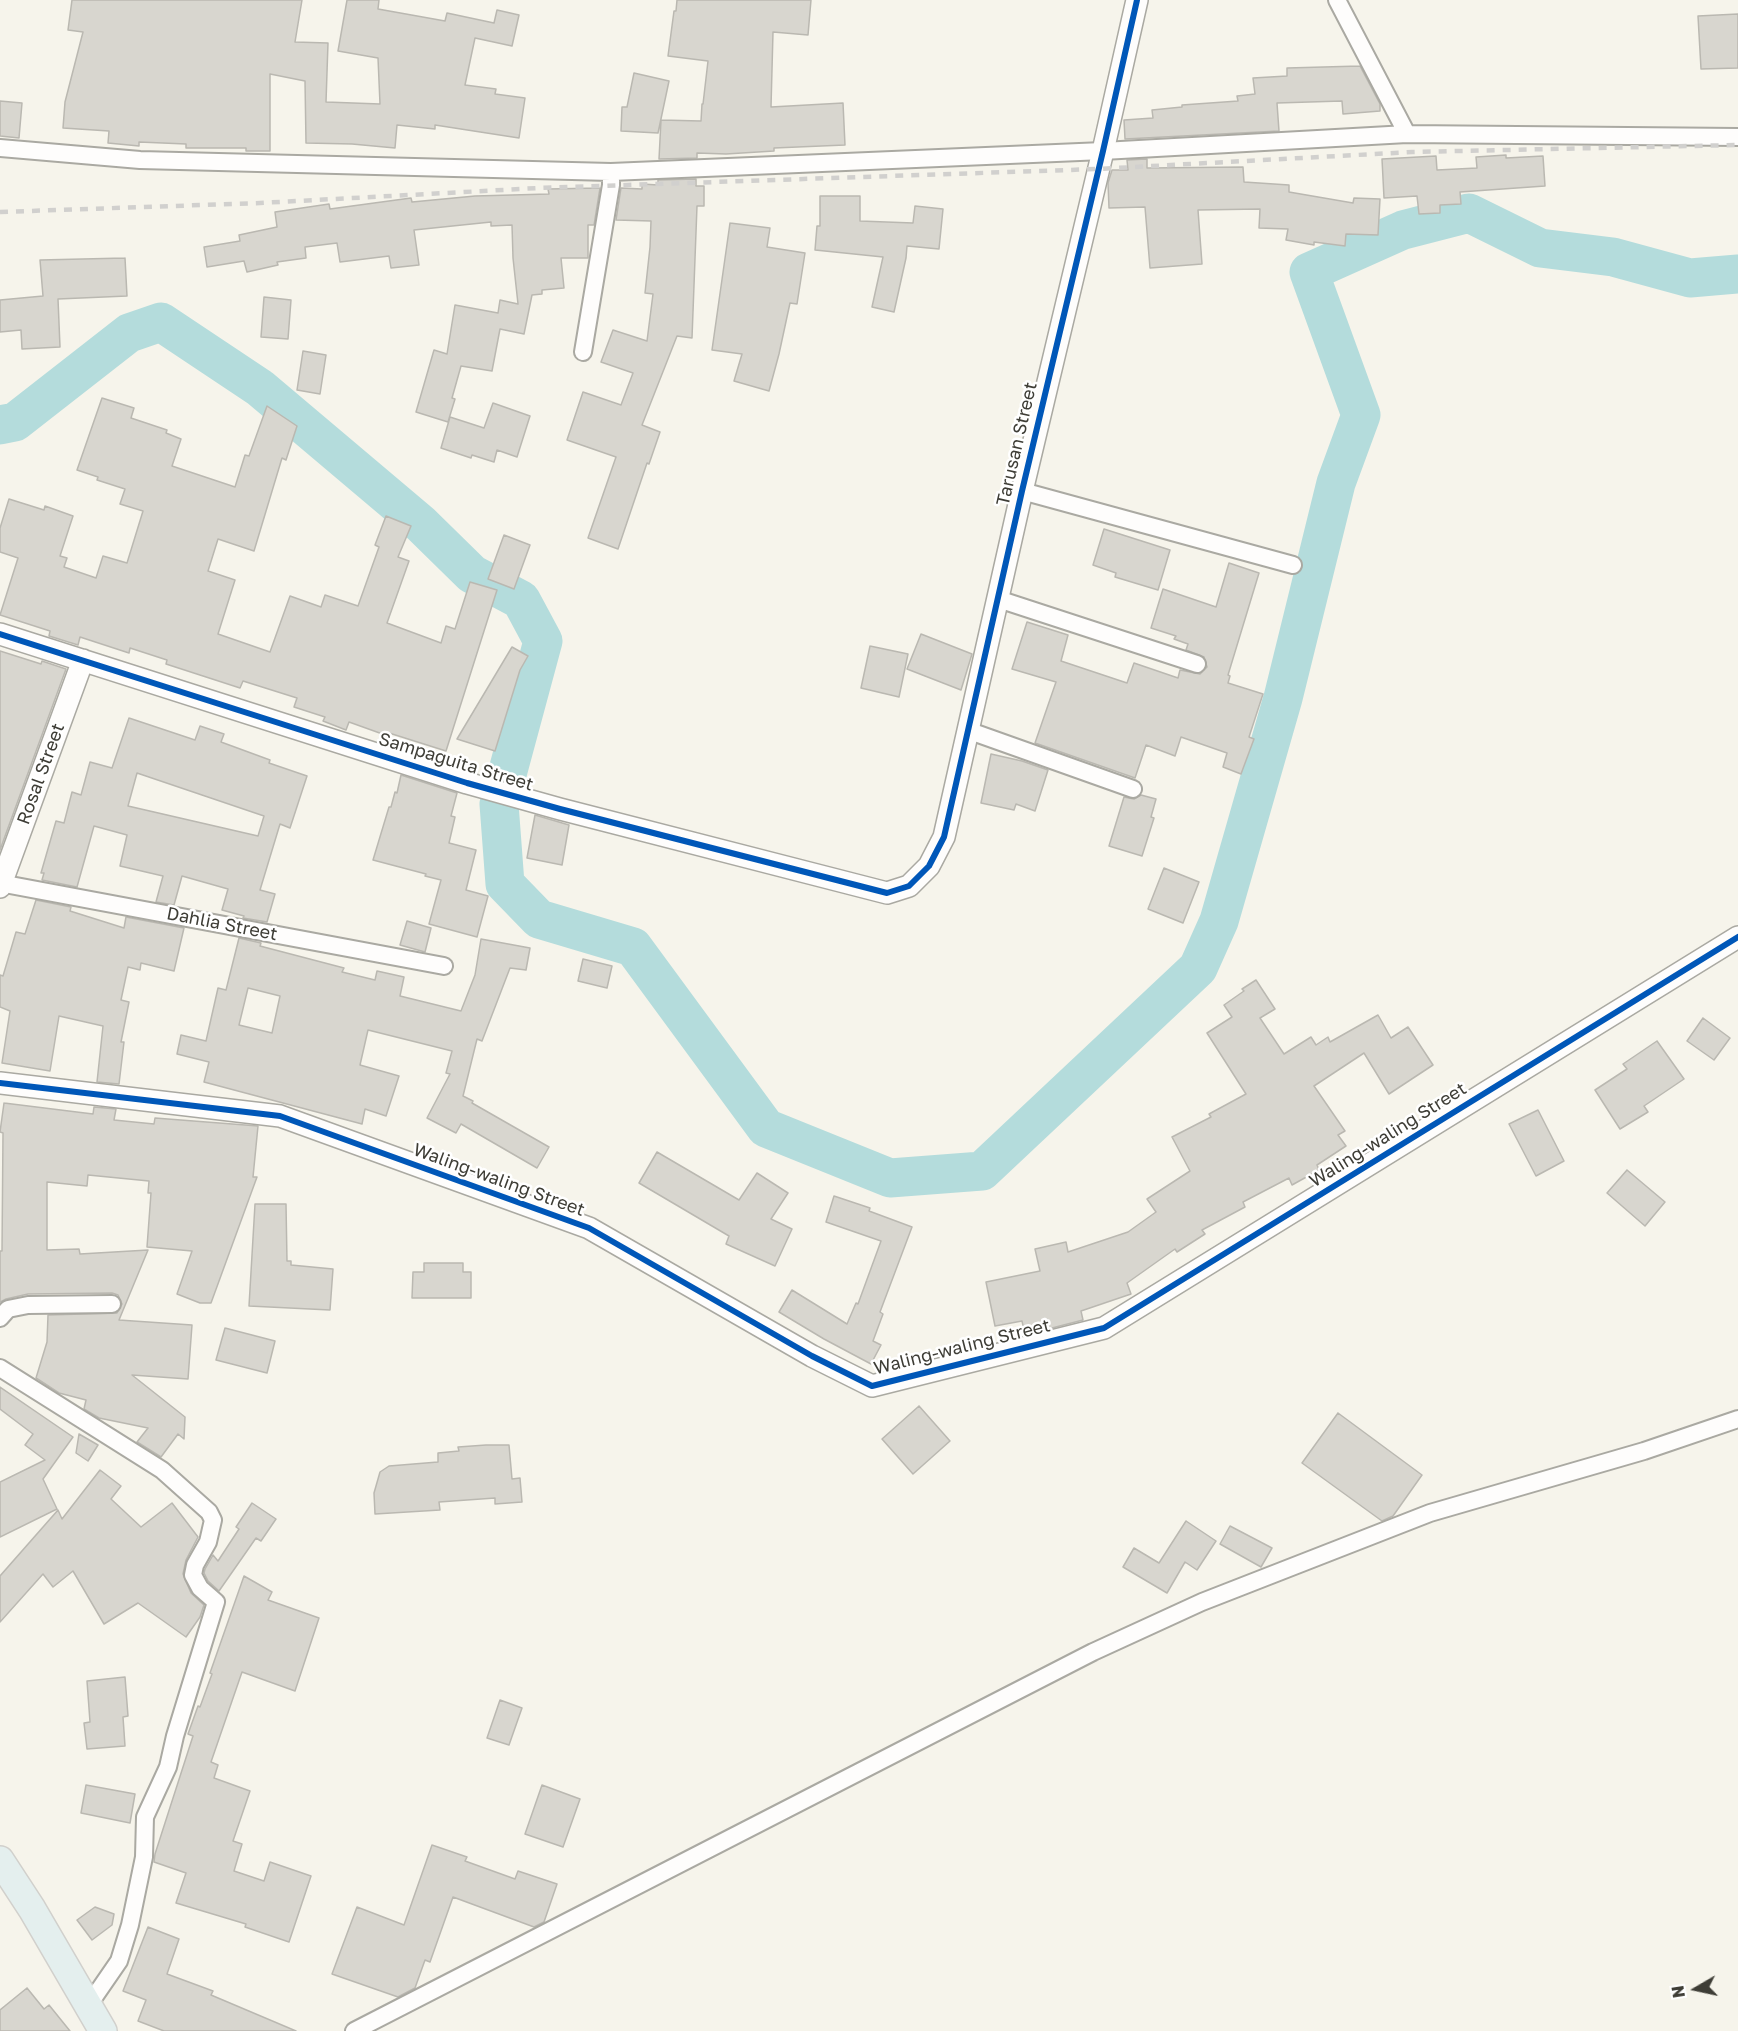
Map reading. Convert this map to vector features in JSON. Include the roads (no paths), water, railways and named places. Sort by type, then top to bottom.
[{"type":"main road","points":[[0,1860],[32,1909],[103,2031]]},
{"type":"street","name":"Tarusan Street","points":[[909,886],[929,866],[944,837],[1137,0]]},
{"type":"street","points":[[1336,0],[1407,134]]},
{"type":"street","points":[[0,148],[140,160],[611,172],[1103,151],[1407,134],[1738,136]]},
{"type":"street","points":[[583,352],[611,185],[611,172]]},
{"type":"street","points":[[1022,491],[1293,565]]},
{"type":"street","points":[[998,599],[1197,664]]},
{"type":"street","name":"Sampaguita Street","points":[[0,634],[500,792],[887,893],[909,886]]},
{"type":"street","name":"Rosal Street","points":[[0,884],[83,660]]},
{"type":"street","points":[[967,730],[1133,789]]},
{"type":"street","name":"Dahlia Street","points":[[0,884],[444,966]]},
{"type":"street","name":"Waling-waling Street","points":[[0,1083],[280,1116],[589,1228],[812,1356],[872,1386],[1104,1328],[1738,937]]},
{"type":"street","points":[[0,1318],[8,1309],[28,1305],[112,1304]]},
{"type":"street","points":[[0,1368],[162,1470],[209,1512],[213,1520],[208,1542],[195,1565],[193,1575],[200,1588],[216,1602],[175,1736],[168,1767],[146,1817],[144,1857],[130,1924],[119,1961],[88,2006]]},
{"type":"street","points":[[354,2031],[1093,1652],[1202,1602],[1430,1513],[1644,1451],[1738,1419]]},
{"type":"waterway","points":[[0,425],[15,422],[129,333],[161,322],[260,388],[421,524],[472,574],[521,600],[543,641],[499,804],[505,884],[539,919],[633,947],[766,1128],[890,1178],[982,1171],[1198,968],[1219,921],[1283,698],[1336,483],[1361,415],[1309,272],[1403,230],[1469,213],[1540,248],[1613,257],[1690,278],[1738,274]]},
{"type":"railway","points":[[0,212],[260,203],[539,188],[1097,169],[1412,152],[1738,145]]}]
